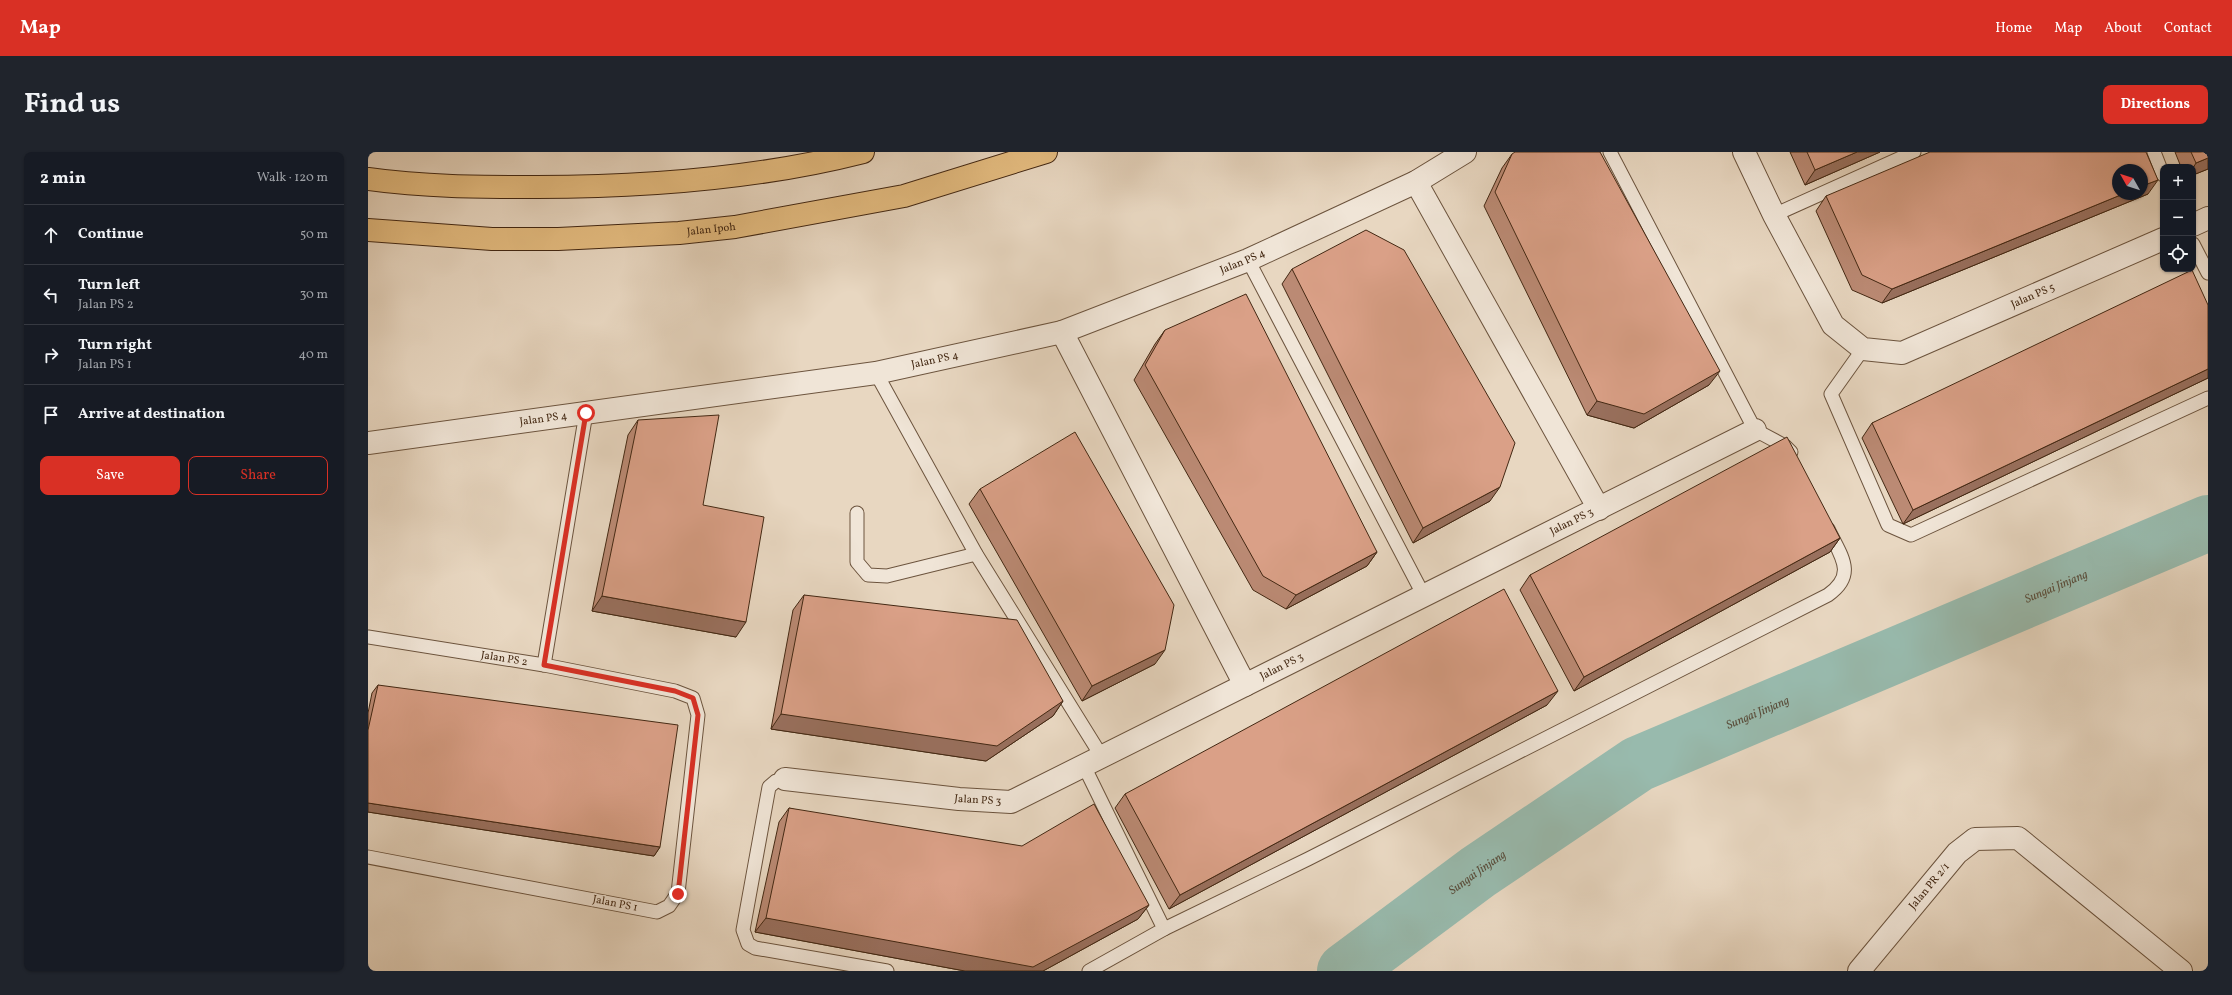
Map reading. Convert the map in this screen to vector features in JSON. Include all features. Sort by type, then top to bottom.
[{"type":"highway","points":[[368,179],[390,182],[504,187],[617,187],[727,177],[836,159],[863,152]]},
{"type":"highway","name":"Jalan Ipoh","points":[[368,230],[468,238],[558,239],[679,233],[735,227],[904,196],[1046,152]]},
{"type":"street","name":"Jalan PS 4","points":[[368,444],[876,373],[1062,332],[1248,260],[1416,182],[1465,152]]},
{"type":"street","points":[[1744,152],[1774,215],[1833,325],[1863,349]]},
{"type":"street","points":[[1416,182],[1599,509]]},
{"type":"street","points":[[2196,224],[2208,218]]},
{"type":"street","name":"Jalan PS 5","points":[[1863,349],[1902,353],[2160,240]]},
{"type":"street","points":[[1062,332],[1245,685]]},
{"type":"street","name":"Jalan PS 3","points":[[785,779],[959,799],[1011,802],[1755,430]]},
{"type":"street","name":"Jalan PR 2/1","points":[[1859,971],[1957,853],[1975,840],[2018,838],[2181,971]]},
{"type":"lane","points":[[1610,152],[1755,430],[1785,446],[1797,462]]},
{"type":"lane","points":[[1774,215],[1914,152]]},
{"type":"lane","points":[[2154,152],[2160,167]]},
{"type":"lane","points":[[2196,250],[2208,273]]},
{"type":"lane","points":[[1248,260],[1424,596]]},
{"type":"lane","points":[[1863,349],[1831,394],[1888,525],[1911,535],[2208,398]]},
{"type":"lane","points":[[876,373],[976,554],[1094,761],[1164,929]]},
{"type":"lane","points":[[544,665],[586,413]]},
{"type":"lane","points":[[857,513],[857,562],[868,575],[887,576],[976,554]]},
{"type":"lane","points":[[1089,971],[1164,929],[1308,859],[1838,589],[1843,580],[1846,568],[1823,519]]},
{"type":"lane","name":"Jalan PS 2","points":[[368,637],[544,665],[675,691],[693,698],[698,715]]},
{"type":"lane","name":"Jalan PS 1","points":[[368,857],[657,912],[669,906],[678,894],[698,715]]},
{"type":"lane","points":[[785,779],[776,781],[769,787],[743,930],[748,944],[755,948],[887,971]]},
{"type":"building","points":[[1515,152],[1600,152],[1720,371],[1644,414],[1597,401],[1495,192],[1512,154]]},
{"type":"building","points":[[1807,152],[1857,152],[1815,170]]},
{"type":"building","points":[[1930,152],[2146,152],[2158,180],[2148,184],[2148,164],[2112,164],[2112,199],[1892,289],[1862,275],[1826,196]]},
{"type":"building","points":[[2191,152],[2208,152],[2208,158],[2196,163]]},
{"type":"building","points":[[1366,230],[1404,250],[1515,443],[1500,487],[1423,528],[1292,269]]},
{"type":"building","points":[[2188,272],[2193,272],[2208,305],[2208,369],[1913,510],[1872,423]]},
{"type":"building","points":[[1246,294],[1377,552],[1296,595],[1263,576],[1145,365],[1165,330]]},
{"type":"building","points":[[719,415],[703,505],[764,517],[746,622],[602,596],[638,420]]},
{"type":"building","points":[[1075,432],[1174,605],[1165,650],[1092,686],[980,489]]},
{"type":"building","points":[[1787,437],[1840,538],[1584,677],[1530,575]]},
{"type":"building","points":[[1504,589],[1558,691],[1180,895],[1125,794]]},
{"type":"building","points":[[804,595],[1017,620],[1063,701],[997,746],[781,714]]},
{"type":"building","points":[[378,685],[678,725],[660,847],[368,803],[368,730]]},
{"type":"building","points":[[1094,804],[1149,905],[1033,967],[766,918],[789,808],[1022,846]]},
{"type":"waterway","name":"Sungai Jinjang","points":[[1345,971],[1478,872],[1638,764],[2208,523]]},
{"type":"route","points":[[586,413],[544,665],[675,691],[693,698],[698,715],[678,894]]}]
